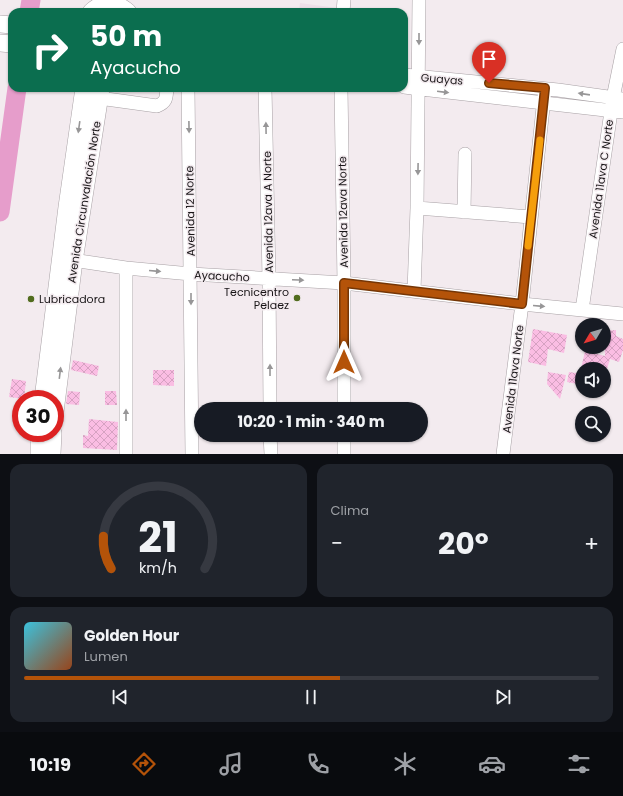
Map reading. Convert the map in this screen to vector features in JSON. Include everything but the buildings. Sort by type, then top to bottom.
[{"type":"main road","points":[[94,7],[106,3],[122,6]]},
{"type":"main road","name":"Avenida Circunvalación Norte","points":[[57,390],[84,92]]},
{"type":"main road","name":"Avenida Circunvalación Norte","points":[[45,390],[100,93]]},
{"type":"main road","points":[[42,442],[45,454]]},
{"type":"main road","points":[[45,454],[50,442]]},
{"type":"street","points":[[414,292],[417,208],[419,0]]},
{"type":"street","name":"Avenida 11ava C Norte","points":[[582,310],[618,105],[623,49]]},
{"type":"street","name":"Guayas","points":[[408,77],[419,83],[544,104],[618,105]]},
{"type":"street","name":"Guayas","points":[[408,86],[419,83],[545,88],[618,105]]},
{"type":"street","name":"Avenida 11ava Norte","points":[[503,454],[522,304],[545,88]]},
{"type":"street","points":[[100,93],[158,106],[163,104],[167,92]]},
{"type":"street","name":"Avenida 12 Norte","points":[[188,92],[192,454]]},
{"type":"street","name":"Avenida 12ava A Norte","points":[[265,92],[270,402]]},
{"type":"street","name":"Avenida 12ava Norte","points":[[341,92],[344,402]]},
{"type":"street","points":[[464,212],[465,154]]},
{"type":"street","points":[[417,208],[531,217]]},
{"type":"street","name":"Ayacucho","points":[[68,259],[126,268],[191,274],[344,283],[414,292],[623,314]]},
{"type":"street","points":[[126,268],[126,454]]},
{"type":"street","points":[[270,442],[270,454]]},
{"type":"street","points":[[344,442],[344,454]]},
{"type":"shaded area","points":[[300,3],[337,8],[299,8]]},
{"type":"waterway","points":[[30,8],[31,0]]},
{"type":"waterway","points":[[0,212],[16,92]]},
{"type":"slow traffic","points":[[528,246],[540,140]]},
{"type":"place","name":"Tecnicentro Pelaez","points":[[297,298]]},
{"type":"place","name":"Lubricadora","points":[[31,299]]},
{"type":"route","points":[[344,362],[344,283],[522,304],[545,88],[489,83]]}]
